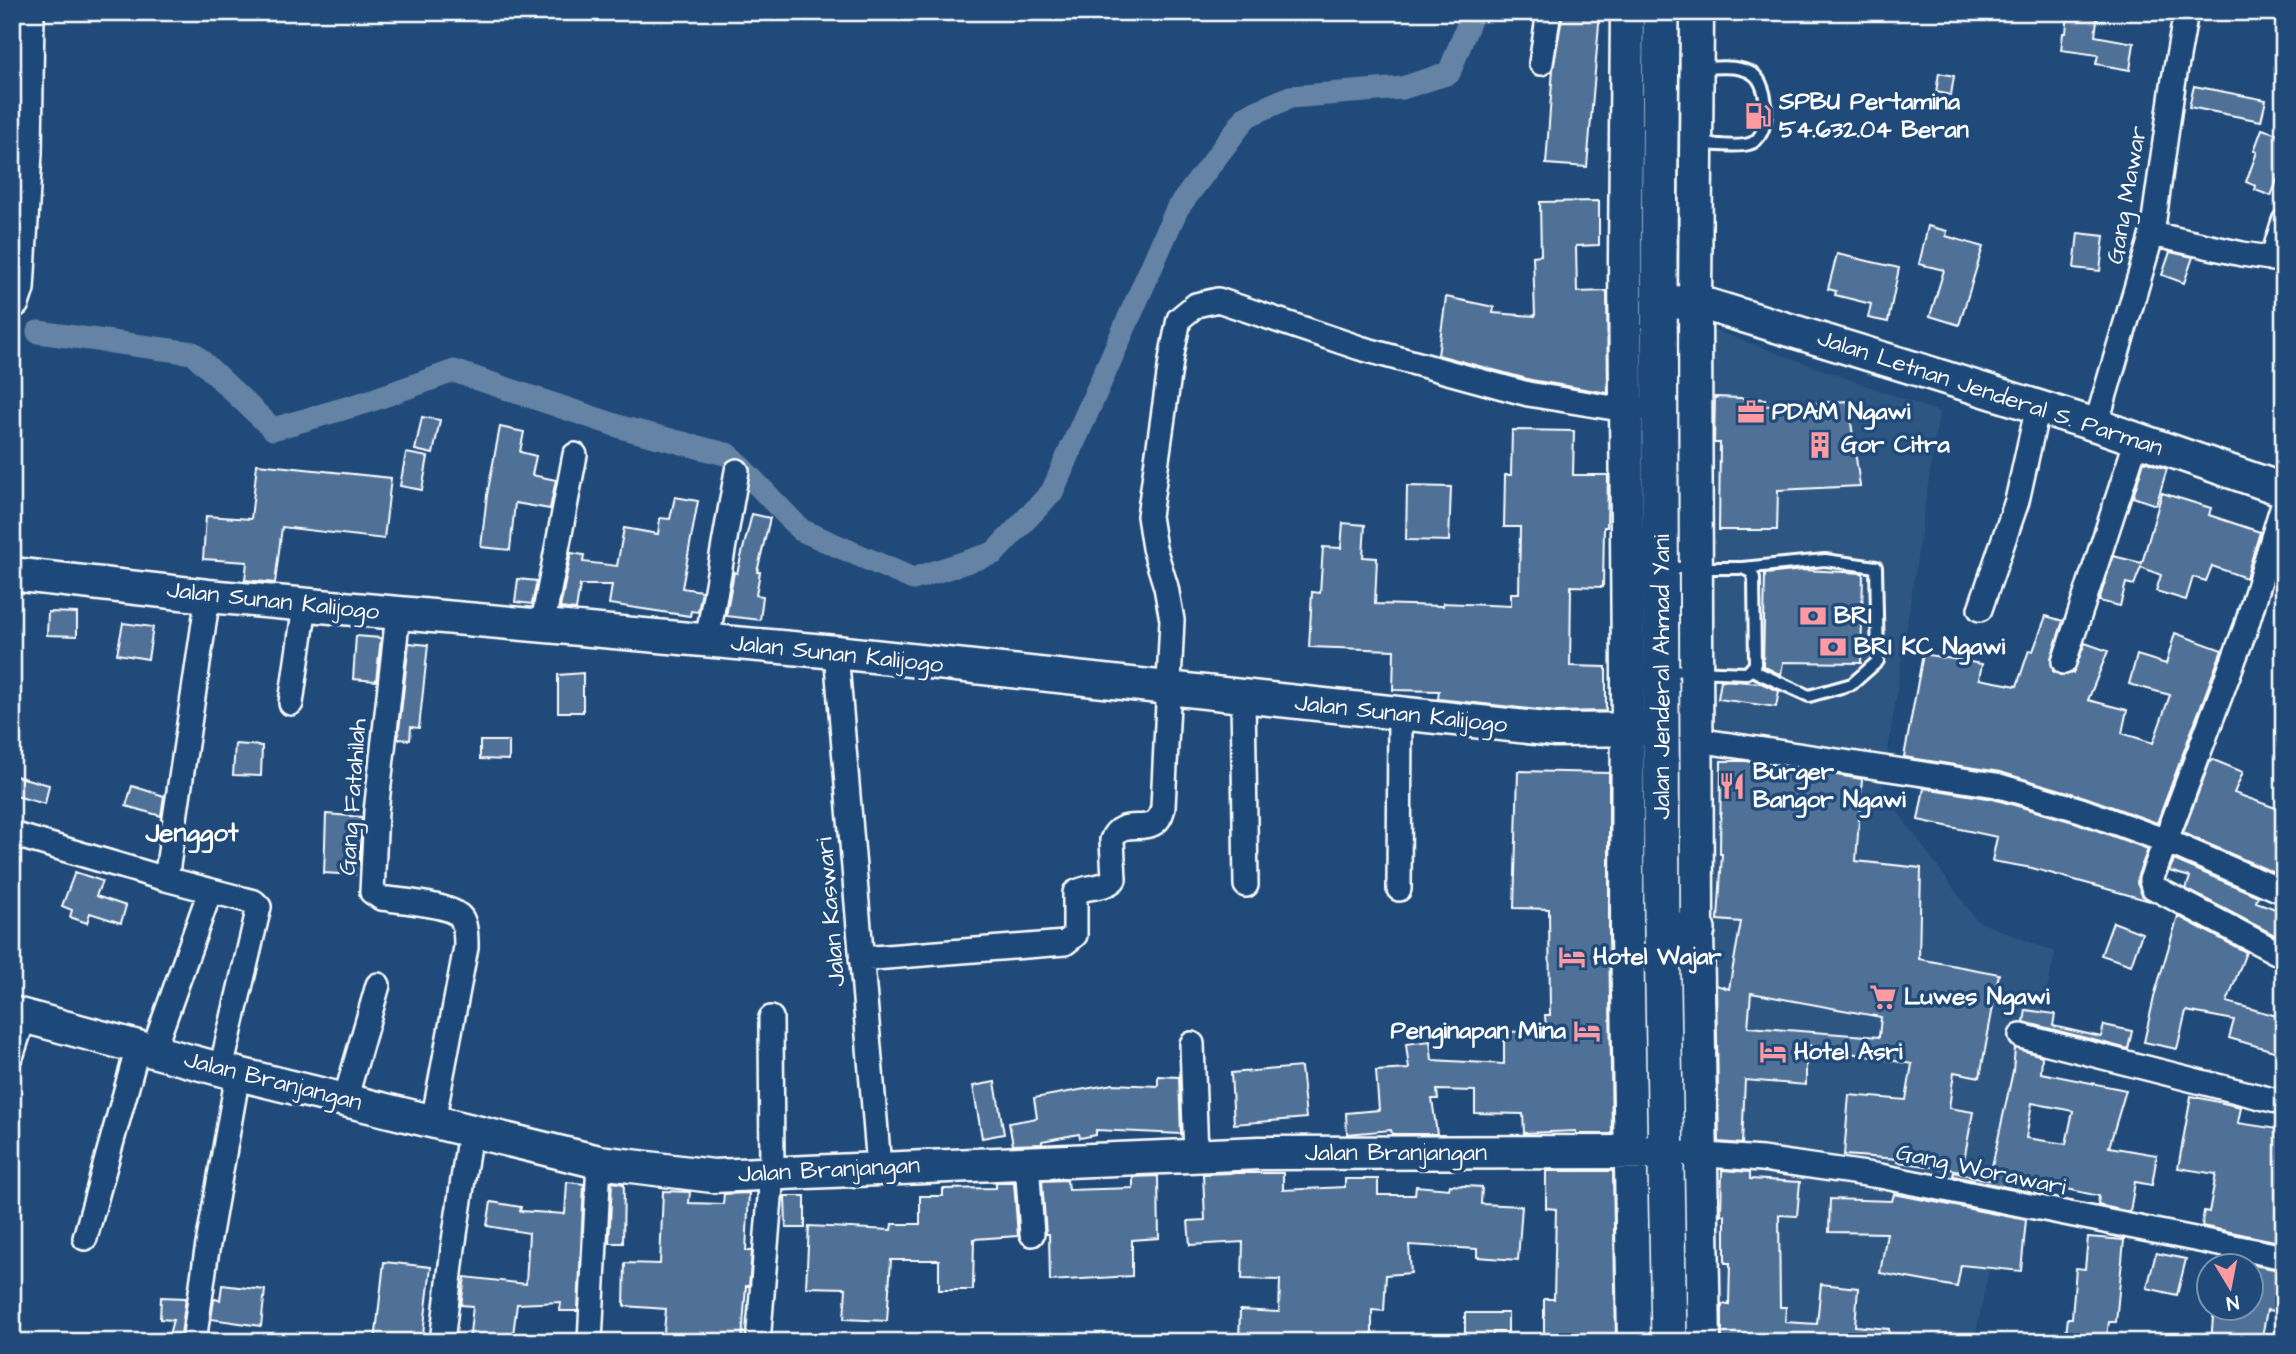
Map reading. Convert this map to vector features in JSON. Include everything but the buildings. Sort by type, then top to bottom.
[{"type":"main road","name":"Jalan Jenderal Ahmad Yani","points":[[1661,12],[1659,302],[1662,930],[1669,1342]]},
{"type":"main road","points":[[1662,930],[1697,930]]},
{"type":"street","points":[[12,308],[17,304],[22,289],[30,153],[32,12]]},
{"type":"street","points":[[1541,63],[1549,12]]},
{"type":"street","points":[[1627,12],[1627,729],[1634,1342]]},
{"type":"street","points":[[1697,12],[1697,930],[1704,1342]]},
{"type":"street","name":"Gang Mawar","points":[[2096,425],[2152,234],[2186,12]]},
{"type":"street","points":[[2152,234],[2278,260],[2284,221]]},
{"type":"street","points":[[861,959],[1054,944],[1071,939],[1074,935],[1074,893],[1104,886],[1114,879],[1114,834],[1121,828],[1156,824],[1161,820],[1172,620],[1167,587],[1154,548],[1149,516],[1179,319],[1196,305],[1218,300],[1360,348],[1528,394],[1626,410],[1660,408]]},
{"type":"street","name":"Jalan Letnan Jenderal S. Parman","points":[[1659,302],[1695,303],[1724,310],[2096,425],[2284,490]]},
{"type":"street","points":[[1980,609],[2017,502],[2038,407]]},
{"type":"street","points":[[2064,662],[2137,439]]},
{"type":"street","points":[[542,627],[575,455]]},
{"type":"street","points":[[707,641],[737,471]]},
{"type":"street","points":[[2284,501],[2246,627],[2151,880],[2153,887],[2284,956]]},
{"type":"street","name":"Jalan Sunan Kalijogo","points":[[12,574],[398,614],[836,652],[1555,730],[1662,729]]},
{"type":"street","points":[[166,879],[208,596]]},
{"type":"street","points":[[291,703],[305,605]]},
{"type":"street","name":"Gang Fatahilah","points":[[398,614],[376,812],[372,892],[381,898],[445,908],[458,913],[466,932],[466,947],[433,1122]]},
{"type":"street","name":"Jalan Kaswari","points":[[836,652],[879,1167]]},
{"type":"street","points":[[1243,697],[1246,885]]},
{"type":"street","points":[[1399,889],[1400,715]]},
{"type":"street","points":[[1697,740],[1996,785],[2081,810],[2166,841],[2284,892]]},
{"type":"street","points":[[12,834],[254,902],[259,907],[230,1072],[194,1342]]},
{"type":"street","points":[[85,1238],[146,1049],[210,891]]},
{"type":"street","points":[[345,1100],[378,985]]},
{"type":"street","points":[[12,1054],[18,1015]]},
{"type":"street","name":"Jalan Branjangan","points":[[18,1015],[230,1072],[599,1163],[713,1176],[1260,1153],[1665,1152]]},
{"type":"street","points":[[758,1342],[772,1174],[771,1018]]},
{"type":"street","points":[[2021,1036],[2284,1103]]},
{"type":"street","points":[[1192,1044],[1196,1155]]},
{"type":"street","points":[[442,1342],[470,1131]]},
{"type":"street","name":"Gang Worawari","points":[[1665,1152],[1762,1159],[1880,1176],[2284,1257]]},
{"type":"street","points":[[1027,1162],[1032,1234]]},
{"type":"street","points":[[590,1342],[599,1163]]},
{"type":"lane","points":[[1696,68],[1741,68],[1755,75],[1765,88],[1765,127],[1759,138],[1749,144],[1696,144]]},
{"type":"lane","points":[[1661,568],[1742,568],[1825,560],[1876,567],[1878,661],[1852,684],[1809,696],[1752,670]]},
{"type":"lane","points":[[1662,670],[1747,673],[1752,670],[1755,664],[1754,578],[1751,572],[1742,568]]},
{"type":"shaded area","points":[[1714,330],[1939,412],[1882,790],[1977,921],[2055,952],[1974,1342],[1711,1342],[1706,350]]},
{"type":"waterway","points":[[38,332],[193,353],[273,429],[367,402],[454,371],[624,428],[729,455],[801,530],[913,579],[994,553],[1052,492],[1177,209],[1247,116],[1290,97],[1402,88],[1449,73],[1473,12]]},
{"type":"place","name":"SPBU Pertamina 54.632.04 Beran","points":[[1758,116]]},
{"type":"place","name":"PDAM Ngawi","points":[[1751,412]]},
{"type":"place","name":"Gor Citra","points":[[1820,445]]},
{"type":"place","name":"BRI","points":[[1813,616]]},
{"type":"place","name":"BRI KC Ngawi","points":[[1833,647]]},
{"type":"place","name":"Burger Bangor Ngawi","points":[[1732,786]]},
{"type":"place","name":"Hotel Wajar","points":[[1572,957]]},
{"type":"place","name":"Luwes Ngawi","points":[[1883,997]]},
{"type":"place","name":"Penginapan Mina","points":[[1587,1031]]},
{"type":"place","name":"Hotel Asri","points":[[1773,1052]]},
{"type":"district","name":"Jenggot","points":[[192,833]]}]
